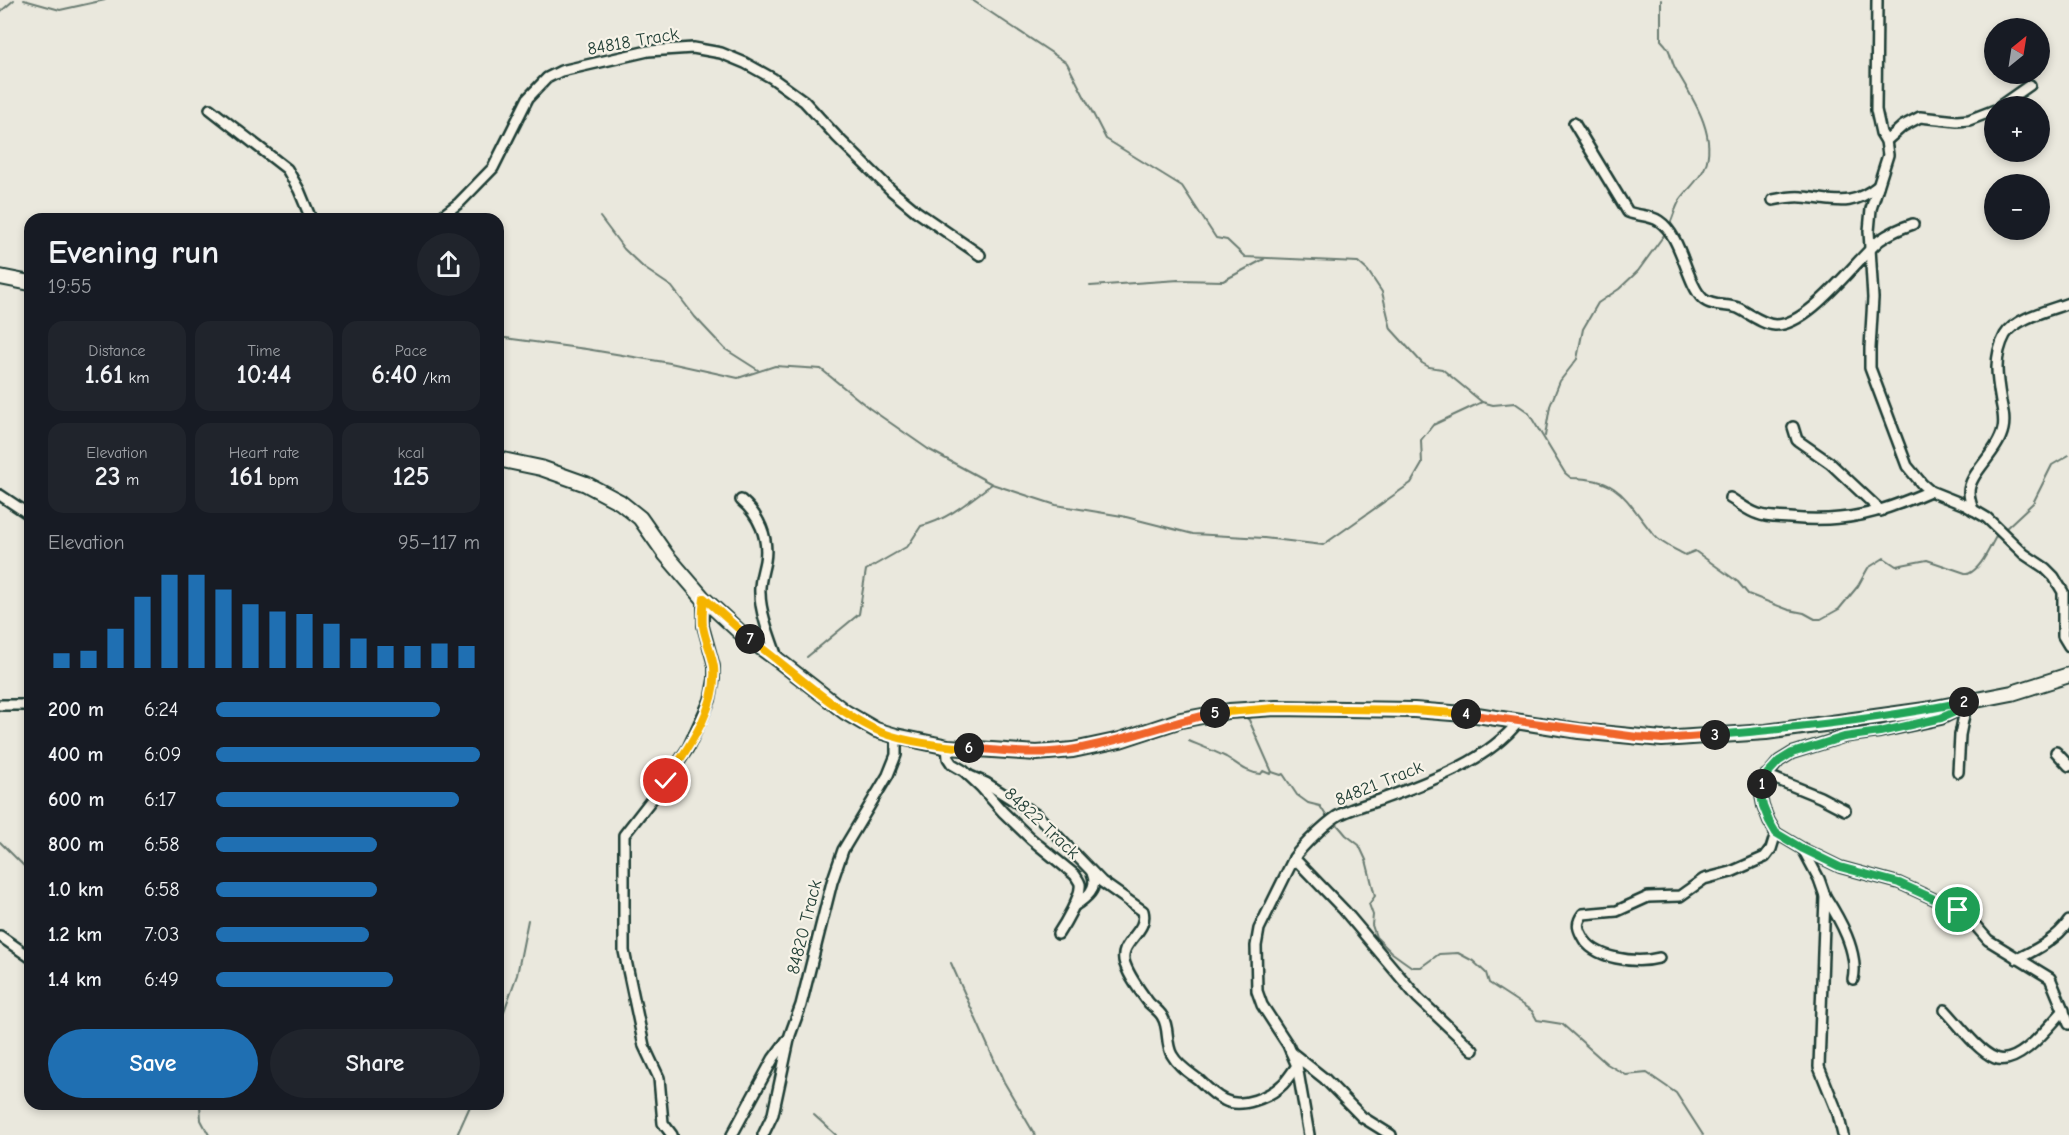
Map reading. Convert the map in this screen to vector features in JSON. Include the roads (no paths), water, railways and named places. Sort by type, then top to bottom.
[{"type":"street","points":[[1877,0],[1876,110],[1888,155],[1871,209],[1870,250],[1874,298],[1870,368],[1907,466],[1930,491],[1987,518],[2024,554],[2054,577],[2063,592],[2063,636],[2069,646]]},
{"type":"street","name":"84818 Track","points":[[446,213],[459,203],[493,168],[528,98],[547,78],[561,71],[648,51],[693,48],[721,53],[745,63],[796,95],[908,205],[980,255]]},
{"type":"street","points":[[2014,96],[2030,84]]},
{"type":"street","points":[[210,109],[287,169],[309,213]]},
{"type":"street","points":[[1886,141],[1904,126],[1920,117],[1957,121],[1969,120],[1984,114]]},
{"type":"street","points":[[1574,123],[1628,212],[1660,221],[1668,231],[1684,258],[1699,294],[1706,302],[1733,306],[1768,323],[1777,325],[1802,315],[1819,302],[1870,250],[1892,233],[1913,224]]},
{"type":"street","points":[[1773,200],[1801,197],[1844,202],[1869,193],[1880,185]]},
{"type":"street","points":[[0,277],[24,282]]},
{"type":"street","points":[[1973,510],[1969,495],[1970,486],[1999,443],[2004,426],[1996,372],[2000,347],[2005,334],[2013,325],[2069,303]]},
{"type":"street","points":[[1793,427],[1797,440],[1836,469],[1881,511]]},
{"type":"street","points":[[504,460],[541,468],[586,484],[620,501],[640,518],[666,555],[704,598],[742,634],[844,712],[876,730],[947,746],[1037,753],[1073,750],[1120,740],[1181,720],[1229,711],[1275,708],[1414,710],[1477,715],[1579,731],[1662,739],[1766,732],[1924,710],[2012,693],[2069,675]]},
{"type":"street","points":[[1730,498],[1757,514],[1833,520],[1859,517],[1881,511],[1930,491]]},
{"type":"street","points":[[0,495],[24,511]]},
{"type":"street","points":[[741,500],[750,508],[765,537],[760,605],[778,660]]},
{"type":"street","points":[[672,1135],[663,1123],[660,1078],[644,1046],[624,951],[624,835],[666,781],[688,748],[710,700],[714,666],[703,626],[704,598]]},
{"type":"street","points":[[1976,700],[1965,710],[1941,718],[1880,732],[1844,737],[1792,753],[1779,761],[1766,775],[1760,790],[1763,806],[1776,833],[1803,849],[1840,867],[1917,890],[1958,910],[1988,940],[2050,978],[2069,1024]]},
{"type":"street","points":[[0,705],[24,705]]},
{"type":"street","points":[[1958,772],[1960,735],[1965,710]]},
{"type":"street","name":"84821 Track","points":[[1309,1135],[1297,1066],[1292,1052],[1262,1005],[1257,991],[1259,929],[1294,858],[1301,848],[1340,814],[1403,791],[1470,761],[1503,740],[1519,721]]},
{"type":"street","name":"84820 Track","points":[[763,1135],[773,1114],[790,1035],[801,1005],[835,871],[843,850],[888,775],[896,755],[896,736]]},
{"type":"street","name":"84822 Track","points":[[947,746],[948,758],[952,764],[970,776],[1016,826],[1075,875],[1080,883],[1080,891],[1074,906],[1058,934]]},
{"type":"street","points":[[2056,752],[2069,766]]},
{"type":"street","points":[[1766,775],[1845,810]]},
{"type":"street","points":[[970,776],[986,783],[1038,816],[1092,873],[1143,911],[1142,925],[1126,945],[1123,953],[1124,963],[1131,977],[1167,1025],[1169,1048],[1178,1063],[1222,1100],[1228,1102],[1245,1102],[1266,1096],[1282,1085],[1297,1066]]},
{"type":"street","points":[[1659,958],[1631,960],[1595,952],[1582,937],[1578,926],[1579,919],[1584,914],[1617,910],[1648,897],[1680,896],[1704,879],[1731,872],[1765,857],[1771,849],[1776,833]]},
{"type":"street","points":[[1803,849],[1833,909],[1855,962],[1852,979]]},
{"type":"street","points":[[1294,858],[1344,910],[1418,998],[1473,1050]]},
{"type":"street","points":[[1074,906],[1089,895],[1093,889],[1095,879],[1092,873]]},
{"type":"street","points":[[1825,896],[1819,1068],[1838,1114],[1843,1135]]},
{"type":"street","points":[[2017,959],[2054,937],[2069,921]]},
{"type":"street","points":[[0,936],[24,953]]},
{"type":"street","points":[[1945,1010],[1993,1058],[2001,1060],[2022,1052],[2064,1010]]},
{"type":"street","points":[[732,1135],[773,1059],[790,1035]]},
{"type":"street","points":[[1292,1052],[1325,1079],[1362,1117],[1390,1135]]},
{"type":"waterway","points":[[0,12],[14,0]]},
{"type":"waterway","points":[[24,0],[60,10],[105,0]]},
{"type":"waterway","points":[[972,0],[1067,63],[1106,139],[1182,186],[1216,238],[1227,240],[1245,257],[1358,262],[1368,271],[1382,292],[1391,329],[1422,363],[1429,367],[1442,369],[1482,402],[1493,405],[1515,403],[1528,412],[1565,473],[1571,478],[1602,482],[1612,487],[1629,502],[1660,541],[1685,555],[1695,551],[1738,582],[1748,594],[1815,619],[1821,619],[1839,609],[1858,586],[1868,568],[1884,558],[1896,566],[1927,560],[1968,574],[1981,562],[1997,535]]},
{"type":"waterway","points":[[1661,0],[1661,40],[1669,51],[1675,68],[1701,116],[1708,142],[1705,167],[1680,200],[1669,226]]},
{"type":"waterway","points":[[600,217],[624,249],[644,268],[672,287],[695,317],[725,349],[758,370]]},
{"type":"waterway","points":[[1545,436],[1550,406],[1560,381],[1577,359],[1583,329],[1598,303],[1619,289],[1638,271],[1667,231]]},
{"type":"waterway","points":[[1090,286],[1179,280],[1223,281],[1264,259]]},
{"type":"waterway","points":[[504,338],[670,363],[738,378],[775,366],[821,369],[869,408],[928,449],[992,484],[1056,505],[1122,516],[1193,534],[1264,538],[1323,545],[1411,483],[1422,464],[1421,440],[1433,425],[1482,402]]},
{"type":"waterway","points":[[2004,530],[2033,503],[2052,465],[2069,455]]},
{"type":"waterway","points":[[807,657],[859,614],[866,570],[908,546],[921,526],[950,514],[992,484]]},
{"type":"waterway","points":[[1245,717],[1249,720],[1272,772],[1283,774],[1297,795],[1308,803],[1320,806],[1327,817]]},
{"type":"waterway","points":[[1189,741],[1226,757],[1251,772],[1261,774],[1263,771],[1270,774],[1272,772]]},
{"type":"waterway","points":[[1335,822],[1359,845],[1366,860],[1375,896],[1369,904],[1373,915],[1372,925],[1376,937],[1391,952],[1412,967],[1421,967],[1439,954],[1458,953],[1473,961],[1486,973],[1489,983],[1532,1011],[1537,1020],[1562,1024],[1607,1064],[1626,1075],[1647,1073],[1676,1093],[1703,1135]]},
{"type":"waterway","points":[[0,842],[24,866]]},
{"type":"waterway","points":[[504,1011],[517,975],[528,920]]},
{"type":"waterway","points":[[951,963],[1004,1082],[1035,1135]]},
{"type":"waterway","points":[[200,1110],[201,1120],[209,1135]]},
{"type":"waterway","points":[[457,1135],[468,1110]]},
{"type":"waterway","points":[[814,1115],[836,1135]]}]
